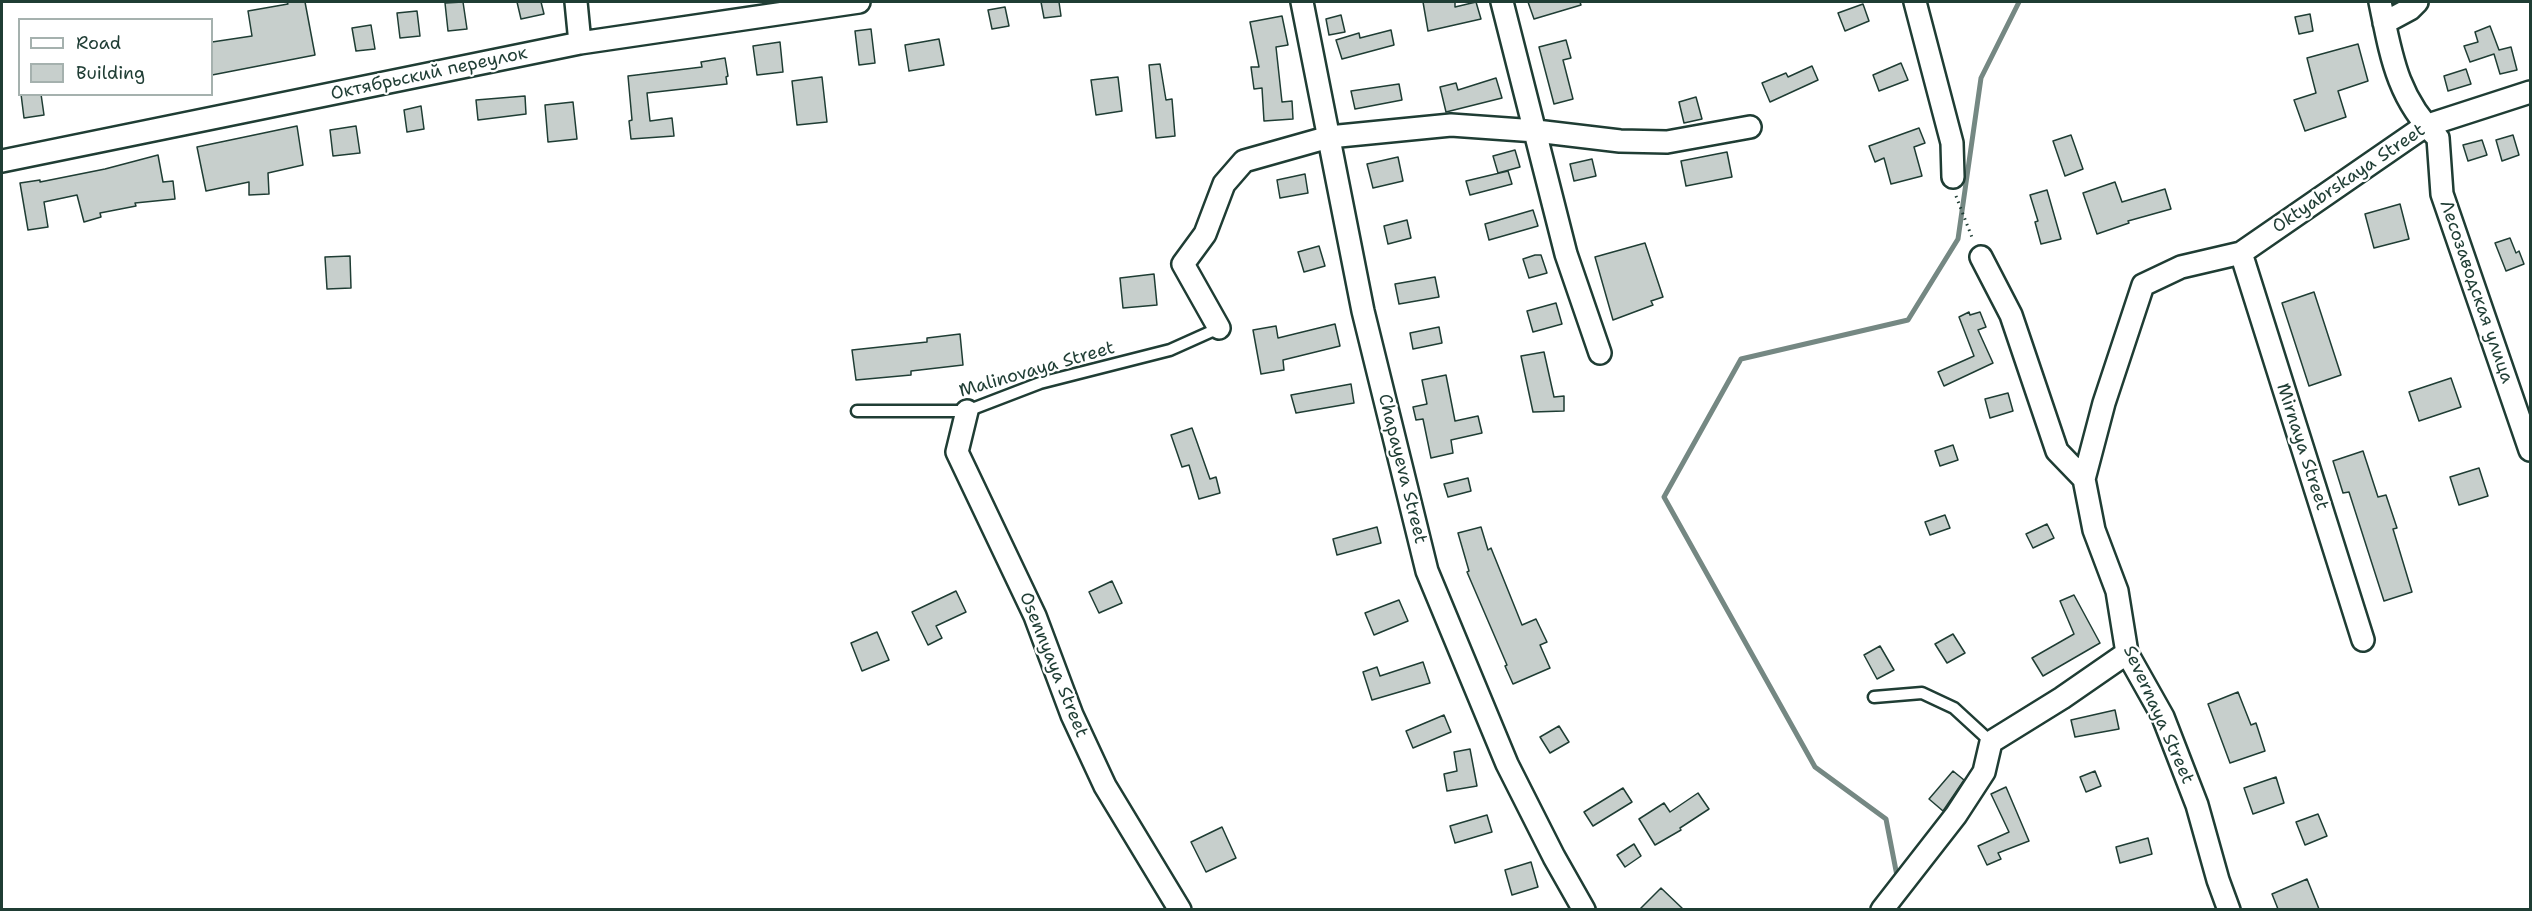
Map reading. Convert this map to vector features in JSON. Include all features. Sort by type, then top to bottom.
[{"type":"street","points":[[576,2],[580,43]]},
{"type":"street","name":"Октябрьский переулок","points":[[2,161],[580,43],[859,2]]},
{"type":"street","name":"Chapayeva Street","points":[[1302,2],[1363,311],[1427,571],[1507,764],[1554,857],[1584,909]]},
{"type":"street","points":[[1502,2],[1566,254],[1600,352]]},
{"type":"street","points":[[1915,2],[1952,143],[1953,177]]},
{"type":"street","name":"Лесозаводская улица","points":[[2380,2],[2400,86],[2425,126],[2438,138],[2442,194],[2530,450]]},
{"type":"street","points":[[2384,23],[2410,9],[2417,2]]},
{"type":"street","name":"Oktyabrskaya Street","points":[[2241,253],[2425,126],[2530,92]]},
{"type":"street","points":[[1219,328],[1183,264],[1205,234],[1224,184],[1244,161],[1329,137],[1451,125],[1536,131],[1620,141],[1667,142],[1750,127]]},
{"type":"street","points":[[1976,248],[2011,315],[2057,451],[2084,480]]},
{"type":"street","points":[[2084,480],[2104,403],[2143,285],[2181,267],[2241,253]]},
{"type":"street","name":"Mirnaya Street","points":[[2241,253],[2363,640]]},
{"type":"street","name":"Osennyaya Street","points":[[967,411],[957,452],[1035,616],[1072,715],[1105,786],[1180,909]]},
{"type":"street","name":"Severnaya Street","points":[[2084,480],[2094,530],[2117,591],[2127,653],[2163,717],[2197,805],[2218,880],[2229,909]]},
{"type":"street","points":[[1882,909],[1956,815],[1984,772],[1991,742],[2062,698],[2127,653]]},
{"type":"lane","name":"Malinovaya Street","points":[[857,411],[967,411],[1040,383],[1170,350],[1219,328]]},
{"type":"lane","points":[[1874,697],[1922,693],[1954,708],[1991,742]]},
{"type":"path","points":[[1958,204],[1976,248]]},
{"type":"building","points":[[287,2],[305,2],[315,55],[213,75],[213,42],[252,36],[248,11],[288,4]]},
{"type":"building","points":[[463,2],[467,29],[448,31],[445,3]]},
{"type":"building","points":[[517,2],[541,2],[544,14],[521,19]]},
{"type":"building","points":[[1041,2],[1059,2],[1061,16],[1044,18]]},
{"type":"building","points":[[1423,2],[1455,2],[1455,7],[1476,2],[1481,19],[1428,31]]},
{"type":"building","points":[[1528,2],[1580,2],[1581,5],[1534,19]]},
{"type":"building","points":[[1863,4],[1869,21],[1845,31],[1838,13]]},
{"type":"building","points":[[1005,7],[1009,26],[992,29],[988,10]]},
{"type":"building","points":[[417,11],[420,36],[400,38],[397,13]]},
{"type":"building","points":[[2310,14],[2313,31],[2299,34],[2295,17]]},
{"type":"building","points":[[1341,15],[1345,32],[1329,35],[1326,19]]},
{"type":"building","points":[[1282,16],[1288,45],[1276,47],[1282,102],[1292,101],[1293,119],[1264,121],[1262,88],[1254,89],[1251,67],[1259,67],[1250,22]]},
{"type":"building","points":[[371,25],[375,49],[356,51],[352,28]]},
{"type":"building","points":[[2490,26],[2499,50],[2511,47],[2517,70],[2500,74],[2494,54],[2470,62],[2464,46],[2478,42],[2475,32]]},
{"type":"building","points":[[871,29],[875,63],[859,65],[855,31]]},
{"type":"building","points":[[1391,30],[1394,45],[1342,59],[1336,40],[1359,33],[1360,38]]},
{"type":"building","points":[[939,39],[944,65],[909,71],[905,45]]},
{"type":"building","points":[[1566,40],[1571,58],[1563,60],[1573,99],[1554,104],[1539,47]]},
{"type":"building","points":[[780,42],[783,72],[757,75],[753,46]]},
{"type":"building","points":[[2358,44],[2368,81],[2338,91],[2346,117],[2305,131],[2294,100],[2316,93],[2307,58]]},
{"type":"building","points":[[725,58],[727,84],[647,93],[650,121],[672,118],[674,136],[631,139],[629,121],[632,120],[628,76],[702,67],[701,62]]},
{"type":"building","points":[[1901,63],[1908,80],[1879,91],[1873,75]]},
{"type":"building","points":[[1160,64],[1166,100],[1172,99],[1175,136],[1156,138],[1149,65]]},
{"type":"building","points":[[1812,66],[1818,80],[1770,102],[1762,83],[1786,73],[1788,77]]},
{"type":"building","points":[[2466,69],[2471,84],[2448,91],[2444,76]]},
{"type":"building","points":[[822,77],[827,122],[797,125],[792,81]]},
{"type":"building","points":[[1118,77],[1122,111],[1096,115],[1091,80]]},
{"type":"building","points":[[1496,78],[1502,98],[1446,112],[1440,87],[1456,83],[1458,90]]},
{"type":"building","points":[[1399,84],[1402,100],[1355,109],[1351,91]]},
{"type":"building","points":[[21,96],[41,96],[44,115],[24,118]]},
{"type":"building","points":[[525,96],[526,114],[478,120],[476,100]]},
{"type":"building","points":[[1696,97],[1702,119],[1684,123],[1679,102]]},
{"type":"building","points":[[573,102],[577,139],[548,142],[545,105]]},
{"type":"building","points":[[421,106],[424,129],[407,132],[404,110]]},
{"type":"building","points":[[297,126],[303,165],[268,173],[269,194],[249,195],[249,182],[206,191],[197,147]]},
{"type":"building","points":[[356,126],[360,153],[333,156],[330,130]]},
{"type":"building","points":[[1919,128],[1925,143],[1914,147],[1922,176],[1891,184],[1884,158],[1875,162],[1869,146]]},
{"type":"building","points":[[2071,135],[2083,169],[2065,176],[2053,141]]},
{"type":"building","points":[[2513,135],[2519,155],[2502,161],[2496,140]]},
{"type":"building","points":[[2482,140],[2487,155],[2468,161],[2463,145]]},
{"type":"building","points":[[1515,150],[1520,167],[1498,173],[1493,156]]},
{"type":"building","points":[[1727,152],[1732,177],[1686,186],[1681,161]]},
{"type":"building","points":[[158,155],[163,182],[173,181],[175,199],[135,203],[136,206],[100,213],[101,217],[84,222],[77,195],[44,202],[48,227],[28,230],[20,183],[40,180],[40,182],[105,169]]},
{"type":"building","points":[[1398,157],[1403,181],[1373,188],[1367,164]]},
{"type":"building","points":[[1592,159],[1596,176],[1574,181],[1570,164]]},
{"type":"building","points":[[1508,171],[1512,184],[1470,195],[1466,181]]},
{"type":"building","points":[[1305,174],[1308,193],[1280,198],[1277,180]]},
{"type":"building","points":[[2115,182],[2122,202],[2165,189],[2171,209],[2128,221],[2129,223],[2097,234],[2083,193]]},
{"type":"building","points":[[2047,190],[2061,239],[2041,244],[2035,222],[2038,221],[2030,195]]},
{"type":"building","points":[[2400,204],[2409,239],[2374,248],[2365,214]]},
{"type":"building","points":[[1533,210],[1538,226],[1489,240],[1485,224]]},
{"type":"building","points":[[1407,220],[1411,238],[1388,244],[1384,226]]},
{"type":"building","points":[[2510,238],[2516,253],[2519,251],[2524,264],[2506,271],[2495,243]]},
{"type":"building","points":[[1645,243],[1663,297],[1651,301],[1653,305],[1613,320],[1595,257]]},
{"type":"building","points":[[1319,246],[1325,266],[1304,272],[1298,252]]},
{"type":"building","points":[[1541,255],[1547,273],[1529,278],[1523,259]]},
{"type":"building","points":[[350,256],[351,288],[327,289],[325,257]]},
{"type":"building","points":[[1154,274],[1157,305],[1123,308],[1120,278]]},
{"type":"building","points":[[1435,277],[1439,297],[1399,304],[1395,284]]},
{"type":"building","points":[[2314,292],[2341,375],[2309,386],[2282,303]]},
{"type":"building","points":[[1556,303],[1562,324],[1533,332],[1527,311]]},
{"type":"building","points":[[1969,312],[1970,315],[1980,312],[1986,327],[1978,330],[1993,363],[1944,386],[1938,372],[1974,356],[1959,317]]},
{"type":"building","points":[[1335,324],[1340,346],[1283,360],[1284,370],[1261,374],[1253,330],[1276,326],[1278,338]]},
{"type":"building","points":[[1439,327],[1442,343],[1413,349],[1410,333]]},
{"type":"building","points":[[960,334],[963,365],[911,371],[911,375],[856,380],[852,350],[927,342],[927,338]]},
{"type":"building","points":[[1544,352],[1554,397],[1564,396],[1564,411],[1533,412],[1521,356]]},
{"type":"building","points":[[1446,375],[1455,421],[1478,416],[1482,433],[1451,440],[1453,453],[1431,458],[1423,419],[1416,420],[1413,407],[1427,404],[1422,380]]},
{"type":"building","points":[[2451,378],[2461,407],[2419,421],[2409,392]]},
{"type":"building","points":[[1351,384],[1354,403],[1296,413],[1291,395]]},
{"type":"building","points":[[2008,393],[2013,411],[1990,418],[1985,399]]},
{"type":"building","points":[[1192,428],[1210,479],[1216,477],[1220,493],[1199,499],[1189,465],[1182,467],[1171,435]]},
{"type":"building","points":[[1953,445],[1958,460],[1940,466],[1935,451]]},
{"type":"building","points":[[2363,451],[2378,497],[2386,495],[2397,528],[2393,529],[2412,592],[2384,601],[2349,492],[2343,493],[2333,461]]},
{"type":"building","points":[[2479,468],[2488,496],[2459,505],[2450,477]]},
{"type":"building","points":[[1468,478],[1471,491],[1448,497],[1444,484]]},
{"type":"building","points":[[1945,515],[1950,528],[1930,535],[1925,522]]},
{"type":"building","points":[[2047,524],[2054,538],[2033,548],[2026,534]]},
{"type":"building","points":[[1377,527],[1381,543],[1337,555],[1333,539]]},
{"type":"building","points":[[1481,527],[1488,550],[1491,548],[1522,625],[1536,619],[1547,642],[1540,645],[1550,668],[1513,684],[1467,572],[1469,571],[1458,533]]},
{"type":"building","points":[[1112,581],[1122,603],[1099,613],[1089,592]]},
{"type":"building","points":[[956,591],[966,612],[936,626],[942,638],[928,645],[912,612]]},
{"type":"building","points":[[2074,595],[2100,643],[2043,676],[2032,658],[2074,634],[2060,601]]},
{"type":"building","points":[[1399,600],[1408,621],[1374,635],[1365,613]]},
{"type":"building","points":[[877,632],[889,660],[862,671],[851,643]]},
{"type":"building","points":[[1953,634],[1965,653],[1947,663],[1935,644]]},
{"type":"building","points":[[1880,646],[1894,670],[1877,679],[1864,655]]},
{"type":"building","points":[[1423,662],[1430,683],[1372,700],[1363,672],[1377,667],[1380,676]]},
{"type":"building","points":[[2238,692],[2251,725],[2256,723],[2265,751],[2230,763],[2208,704]]},
{"type":"building","points":[[2115,710],[2119,729],[2075,737],[2071,720]]},
{"type":"building","points":[[1444,715],[1451,732],[1413,748],[1406,731]]},
{"type":"building","points":[[1559,726],[1569,742],[1550,753],[1540,737]]},
{"type":"building","points":[[1470,749],[1477,786],[1447,791],[1444,774],[1457,771],[1454,752]]},
{"type":"building","points":[[1953,771],[1964,780],[1943,811],[1929,799]]},
{"type":"building","points":[[2095,771],[2101,786],[2086,792],[2080,777]]},
{"type":"building","points":[[2276,777],[2284,803],[2253,814],[2244,788]]},
{"type":"building","points":[[2006,787],[2029,841],[1998,853],[2001,859],[1987,865],[1978,846],[2009,832],[1991,794]]},
{"type":"building","points":[[1623,788],[1632,802],[1593,826],[1584,812]]},
{"type":"building","points":[[1698,793],[1709,809],[1680,828],[1681,830],[1655,845],[1639,819],[1664,803],[1670,812]]},
{"type":"building","points":[[2318,814],[2327,836],[2305,845],[2296,822]]},
{"type":"building","points":[[1487,815],[1492,832],[1455,843],[1450,826]]},
{"type":"building","points":[[1222,827],[1236,858],[1206,872],[1191,842]]},
{"type":"building","points":[[2148,838],[2152,854],[2120,863],[2116,847]]},
{"type":"building","points":[[1634,844],[1641,856],[1625,867],[1617,855]]},
{"type":"building","points":[[1531,862],[1538,887],[1512,895],[1505,870]]},
{"type":"building","points":[[2307,879],[2319,909],[2278,909],[2272,894]]},
{"type":"building","points":[[1661,888],[1683,909],[1640,909]]},
{"type":"waterway","points":[[1898,881],[1886,819],[1815,767],[1664,497],[1741,359],[1908,320],[1958,239],[1981,78],[2019,2]]}]
